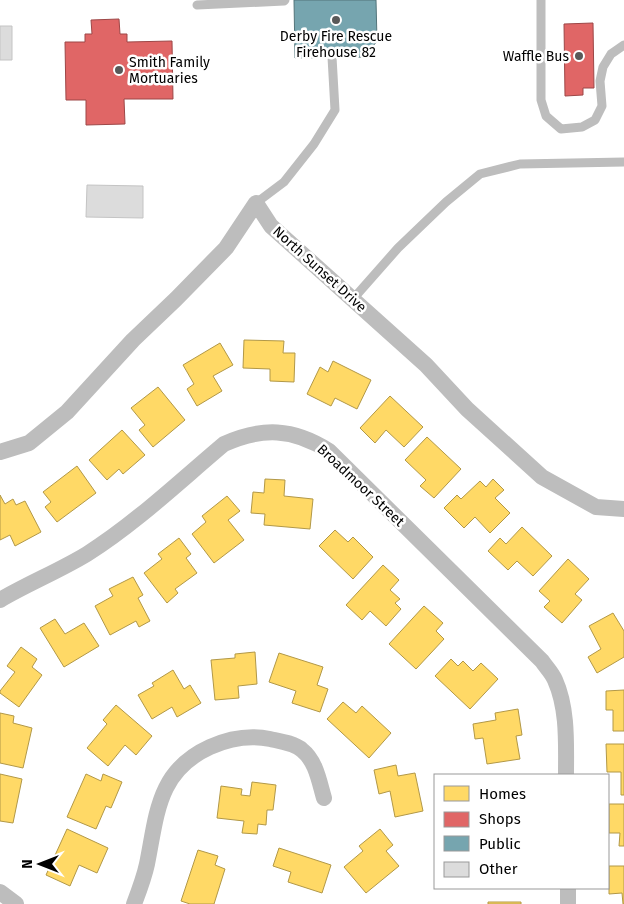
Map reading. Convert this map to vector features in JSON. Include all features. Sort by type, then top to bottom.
[{"type":"street","name":"North Sunset Drive","points":[[256,203],[271,226],[426,365],[467,409],[542,477],[596,507],[624,509]]},
{"type":"street","points":[[0,452],[29,442],[67,412],[133,340],[226,248],[256,203]]},
{"type":"street","name":"Broadmoor Street","points":[[0,600],[88,553],[118,532],[224,444],[242,436],[263,432],[296,435],[316,442],[329,451],[542,661],[555,678],[561,696],[565,722],[566,774]]},
{"type":"street","points":[[134,904],[147,866],[156,815],[164,794],[185,762],[197,753],[219,743],[241,738],[264,738],[288,743],[302,750],[315,768],[324,798]]},
{"type":"street","points":[[568,889],[568,904]]},
{"type":"street","points":[[0,892],[16,904]]},
{"type":"lane","points":[[197,5],[284,2],[285,0]]},
{"type":"lane","points":[[541,0],[541,100],[546,116],[561,129],[582,127],[595,120],[602,106],[600,81],[603,67],[611,54],[624,46]]},
{"type":"lane","points":[[256,203],[284,182],[314,144],[334,110],[332,57]]},
{"type":"lane","points":[[353,299],[398,248],[446,202],[480,174],[520,164],[624,162]]},
{"type":"building: Homes","points":[[244,340],[284,341],[283,353],[295,353],[294,382],[270,381],[270,369],[243,368]]},
{"type":"building: Homes","points":[[220,343],[233,365],[213,376],[222,391],[197,406],[187,389],[194,384],[183,365]]},
{"type":"building: Homes","points":[[333,361],[371,380],[357,409],[335,398],[331,406],[307,394],[320,367],[328,372]]},
{"type":"building: Homes","points":[[158,387],[185,420],[153,447],[139,430],[145,425],[131,408]]},
{"type":"building: Homes","points":[[390,396],[423,427],[404,447],[386,430],[375,443],[360,428]]},
{"type":"building: Homes","points":[[122,430],[145,455],[123,474],[119,469],[107,480],[89,460]]},
{"type":"building: Homes","points":[[427,437],[461,469],[434,498],[420,486],[426,480],[405,460]]},
{"type":"building: Homes","points":[[77,466],[96,493],[57,522],[45,507],[51,502],[43,492]]},
{"type":"building: Homes","points":[[265,479],[285,480],[284,496],[313,499],[310,529],[264,525],[265,514],[251,513],[253,492],[264,493]]},
{"type":"building: Homes","points":[[493,479],[504,490],[495,498],[510,513],[490,533],[475,517],[464,528],[444,508],[457,495],[461,499],[480,481],[486,487]]},
{"type":"building: Homes","points":[[0,495],[5,504],[13,499],[16,505],[25,501],[41,532],[15,546],[10,535],[0,540]]},
{"type":"building: Homes","points":[[227,496],[240,511],[228,520],[244,540],[214,563],[192,534],[206,522],[202,516]]},
{"type":"building: Homes","points":[[522,527],[552,556],[533,576],[517,561],[508,570],[488,551],[500,538],[506,544]]},
{"type":"building: Homes","points":[[335,530],[348,542],[353,537],[373,557],[353,579],[319,546]]},
{"type":"building: Homes","points":[[179,538],[191,554],[186,558],[197,573],[175,589],[178,593],[167,603],[144,573],[162,559],[158,554]]},
{"type":"building: Homes","points":[[568,559],[589,579],[575,594],[582,600],[562,623],[544,607],[550,601],[539,591]]},
{"type":"building: Homes","points":[[383,565],[399,580],[390,590],[400,599],[395,603],[401,609],[386,626],[370,611],[362,620],[346,605]]},
{"type":"building: Homes","points":[[133,577],[143,595],[138,598],[150,621],[139,627],[136,621],[110,635],[95,606],[113,596],[109,589]]},
{"type":"building: Homes","points":[[424,606],[443,623],[436,631],[444,639],[416,669],[389,644]]},
{"type":"building: Homes","points":[[613,613],[624,631],[624,657],[597,673],[588,657],[601,649],[589,626]]},
{"type":"building: Homes","points":[[55,619],[65,634],[84,623],[99,646],[64,667],[40,628]]},
{"type":"building: Homes","points":[[21,647],[37,659],[32,667],[42,675],[19,707],[0,693],[0,691],[15,672],[7,666]]},
{"type":"building: Homes","points":[[255,652],[257,684],[238,686],[239,698],[215,700],[211,660],[235,658],[235,654]]},
{"type":"building: Homes","points":[[279,653],[323,667],[317,685],[328,689],[320,712],[292,703],[296,691],[269,682]]},
{"type":"building: Homes","points":[[451,659],[458,666],[463,661],[473,671],[481,663],[498,679],[470,709],[435,676]]},
{"type":"building: Homes","points":[[173,670],[184,689],[190,685],[201,703],[177,717],[172,707],[152,719],[138,695],[154,686],[152,683]]},
{"type":"building: Homes","points":[[624,690],[624,731],[613,731],[613,710],[606,710],[606,691]]},
{"type":"building: Homes","points":[[343,702],[356,713],[362,706],[391,733],[369,758],[327,719]]},
{"type":"building: Homes","points":[[116,705],[152,736],[136,755],[125,745],[108,766],[87,748],[107,724],[103,720]]},
{"type":"building: Homes","points":[[518,709],[522,735],[516,736],[520,759],[487,764],[483,738],[475,739],[473,724],[496,720],[495,713]]},
{"type":"building: Homes","points":[[0,713],[14,716],[13,723],[32,728],[23,768],[0,763]]},
{"type":"building: Homes","points":[[606,744],[624,744],[624,795],[621,795],[621,772],[607,772]]},
{"type":"building: Homes","points":[[396,765],[398,776],[415,773],[423,811],[395,817],[390,791],[379,794],[374,770]]},
{"type":"building: Homes","points":[[0,774],[22,779],[13,823],[0,821]]},
{"type":"building: Homes","points":[[86,774],[101,781],[103,774],[122,782],[111,808],[106,806],[96,829],[67,817]]},
{"type":"building: Homes","points":[[252,782],[276,785],[273,810],[267,810],[266,825],[258,824],[257,834],[242,833],[244,821],[217,818],[221,786],[242,789],[241,795],[250,796]]},
{"type":"building: Homes","points":[[609,804],[624,804],[624,846],[619,846],[620,833],[609,833]]},
{"type":"building: Homes","points":[[67,829],[108,848],[97,873],[79,865],[70,886],[46,875]]},
{"type":"building: Homes","points":[[380,829],[393,845],[386,851],[399,866],[366,893],[344,867],[363,851],[359,846]]},
{"type":"building: Homes","points":[[279,848],[331,865],[322,893],[288,882],[291,872],[273,866]]},
{"type":"building: Homes","points":[[198,850],[218,856],[215,865],[225,869],[214,904],[190,904],[181,901]]},
{"type":"building: Homes","points":[[609,866],[624,866],[624,904],[622,893],[609,894]]},
{"type":"building: Homes","points":[[488,902],[521,902],[521,904],[488,904]]},
{"type":"building: Shops","name":"Smith Family Mortuaries","points":[[119,19],[120,34],[127,34],[127,42],[172,41],[173,99],[124,99],[125,124],[86,125],[86,100],[66,100],[65,42],[85,42],[85,34],[92,34],[91,20]]},
{"type":"building: Shops","name":"Waffle Bus","points":[[593,23],[594,88],[583,88],[583,95],[565,96],[564,24]]},
{"type":"building: Public","name":"Derby Fire Rescue Firehouse 82","points":[[294,0],[376,0],[377,41],[373,46],[366,47],[368,57],[295,58]]},
{"type":"building: Other","points":[[0,26],[12,26],[12,60],[0,60]]},
{"type":"building: Other","points":[[87,185],[143,186],[143,218],[86,217]]},
{"type":"place","name":"Derby Fire Rescue Firehouse 82","points":[[336,20]]},
{"type":"place","name":"Waffle Bus","points":[[579,56]]},
{"type":"place","name":"Smith Family Mortuaries","points":[[119,70]]}]
